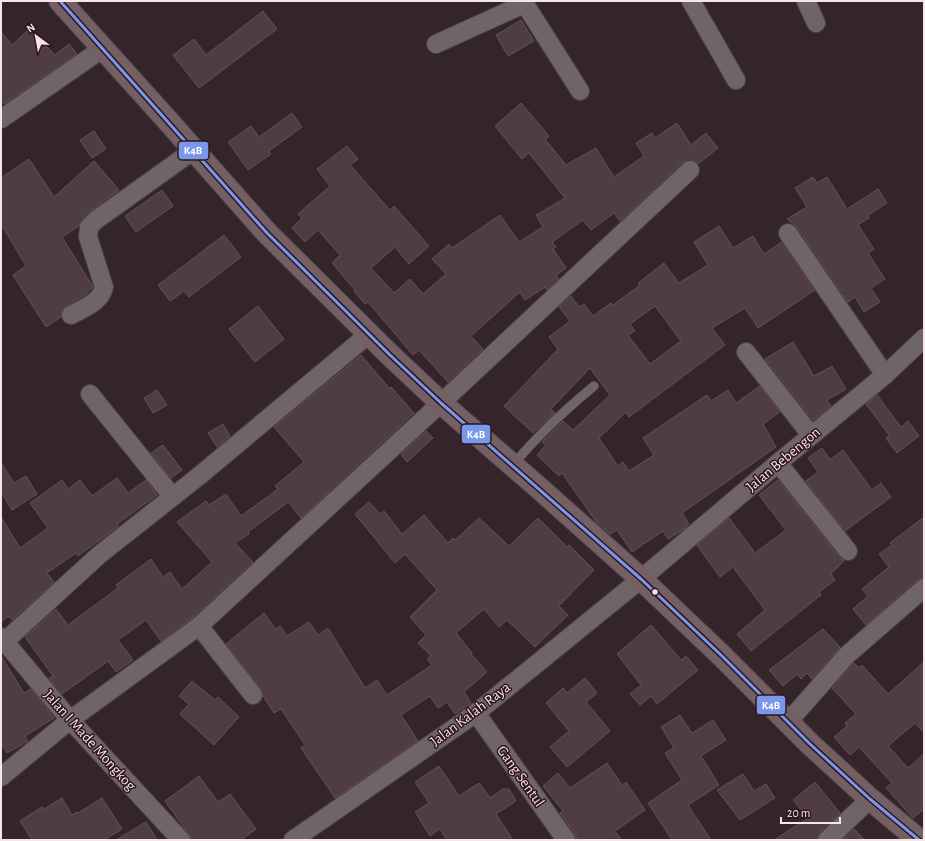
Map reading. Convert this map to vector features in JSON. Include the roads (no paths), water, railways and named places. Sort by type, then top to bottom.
[{"type":"highway","points":[[60,1],[194,150],[266,233],[369,334],[441,404],[641,579],[810,744],[870,799],[919,840]]},
{"type":"street","points":[[691,1],[736,80]]},
{"type":"street","points":[[806,1],[816,23]]},
{"type":"street","points":[[436,44],[524,2],[580,92]]},
{"type":"street","points":[[1,119],[102,49]]},
{"type":"street","points":[[71,315],[98,300],[103,294],[104,287],[88,237],[89,228],[96,220],[194,150]]},
{"type":"street","points":[[1,777],[70,720],[199,626],[441,404],[690,170]]},
{"type":"street","points":[[788,233],[885,374]]},
{"type":"street","points":[[3,640],[99,555],[199,476],[369,334]]},
{"type":"street","name":"Jalan Bebengon","points":[[641,579],[885,374],[924,338]]},
{"type":"street","points":[[746,352],[812,435]]},
{"type":"street","points":[[90,394],[172,496]]},
{"type":"street","points":[[778,463],[848,551]]},
{"type":"street","name":"Jalan Kalah Raya","points":[[293,840],[476,713],[641,579]]},
{"type":"street","points":[[788,722],[847,655],[924,588]]},
{"type":"street","points":[[199,626],[253,695]]},
{"type":"street","name":"Jalan I Made Mongkog","points":[[3,640],[70,720],[181,840]]},
{"type":"street","name":"Gang Sentul","points":[[476,713],[566,840]]},
{"type":"street","points":[[826,840],[870,799]]},
{"type":"lane","points":[[512,465],[528,446],[558,416],[594,386]]}]
